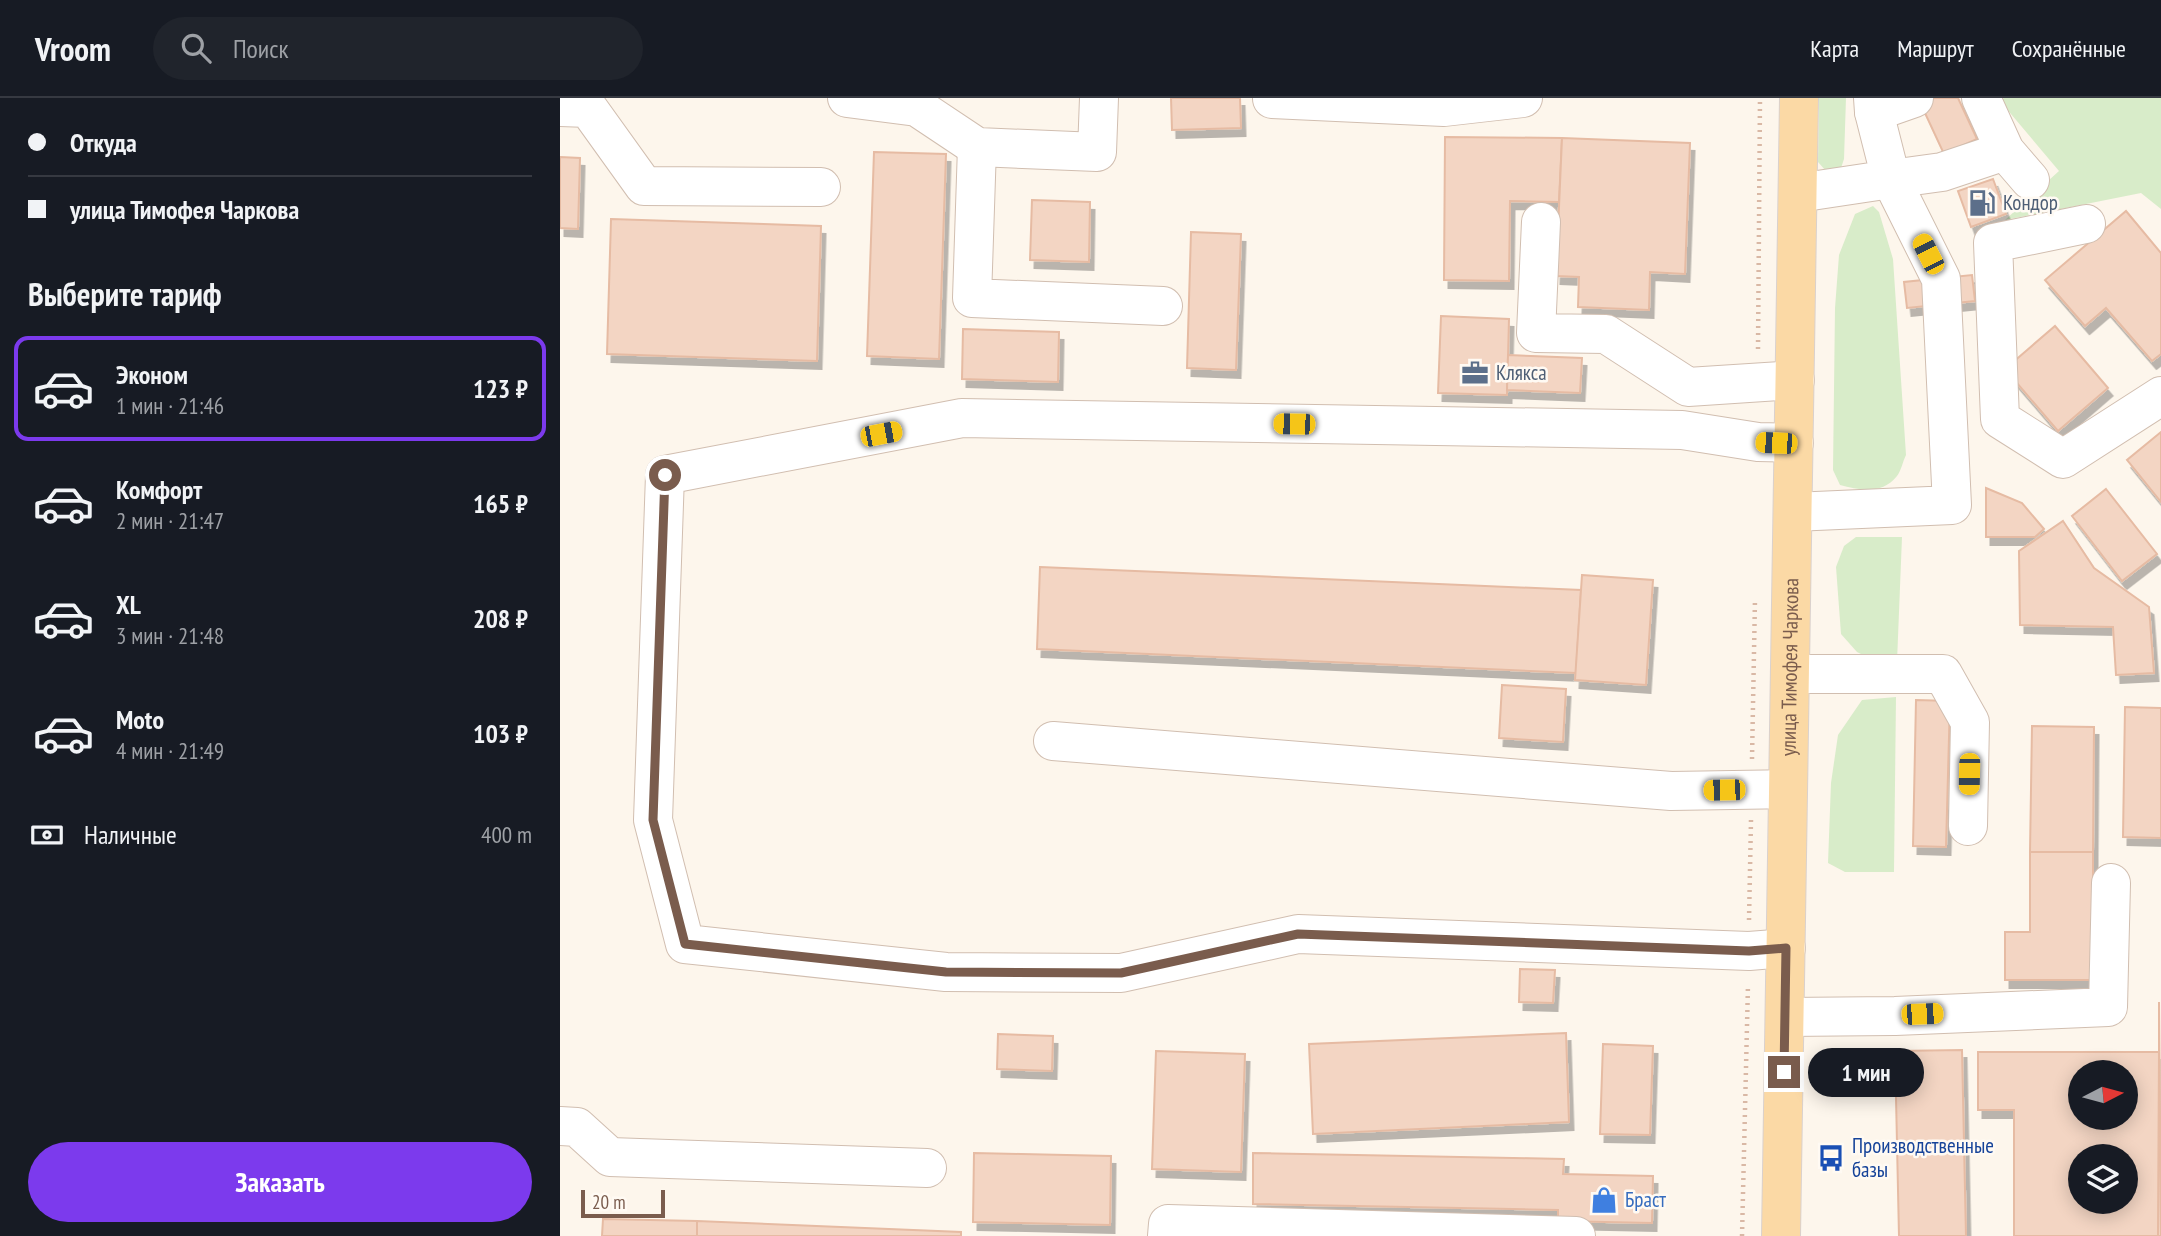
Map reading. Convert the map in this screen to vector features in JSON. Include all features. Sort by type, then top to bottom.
[{"type":"main road","name":"улица Тимофея Чаркова","points":[[1781,1236],[1785,1017],[1767,950],[1770,790],[1790,674],[1794,443],[1776,381],[1798,193],[1799,98]]},
{"type":"lane","points":[[847,98],[917,107],[977,147],[1097,152],[1099,98]]},
{"type":"lane","points":[[1272,99],[1444,107],[1523,98]]},
{"type":"lane","points":[[1793,512],[1952,505],[1941,278],[1891,179],[1873,105],[1914,98]]},
{"type":"lane","points":[[1981,98],[2005,151],[2030,180]]},
{"type":"lane","points":[[560,107],[588,108],[645,186],[821,187]]},
{"type":"lane","points":[[977,147],[972,298],[1163,306]]},
{"type":"lane","points":[[1798,193],[1942,172],[2005,151]]},
{"type":"lane","points":[[1541,222],[1536,334],[1606,334],[1688,387],[1776,381]]},
{"type":"lane","points":[[2086,224],[1993,243],[2000,419],[2063,459],[2161,396]]},
{"type":"lane","points":[[1767,950],[1298,934],[1121,973],[1108,973],[946,972],[685,944],[653,820],[665,475],[962,418],[1682,430],[1758,442],[1794,443]]},
{"type":"lane","points":[[1790,674],[1943,674],[1969,722],[1968,826]]},
{"type":"lane","points":[[1053,741],[1671,790],[1770,790]]},
{"type":"lane","points":[[1785,1017],[1895,1016],[2108,1007],[2111,883]]},
{"type":"lane","points":[[560,1126],[577,1127],[610,1157],[927,1168]]},
{"type":"lane","points":[[1167,1236],[1168,1224],[1576,1236]]},
{"type":"path","points":[[1760,98],[1776,381]]},
{"type":"path","points":[[1742,1236],[1767,950],[1770,790],[1755,595]]},
{"type":"green space","points":[[1819,98],[1846,98],[1844,159],[1841,168],[1826,171],[1818,162]]},
{"type":"green space","points":[[2004,98],[2161,98],[2161,209],[2141,193],[2005,220],[2059,171],[2000,101]]},
{"type":"green space","points":[[1873,206],[1879,212],[1893,259],[1906,455],[1898,474],[1891,482],[1878,489],[1863,489],[1840,485],[1833,470],[1835,308],[1839,255],[1855,214]]},
{"type":"green space","points":[[1856,537],[1902,537],[1897,662],[1873,660],[1857,652],[1841,634],[1836,567],[1844,546]]},
{"type":"green space","points":[[1896,697],[1894,872],[1845,872],[1828,863],[1831,783],[1838,735],[1862,700]]},
{"type":"building","points":[[1171,98],[1240,98],[1241,128],[1172,130]]},
{"type":"building","points":[[1918,98],[1958,98],[1977,139],[1944,154]]},
{"type":"building","points":[[1445,137],[1562,138],[1559,202],[1510,201],[1509,281],[1444,280]]},
{"type":"building","points":[[1562,138],[1690,143],[1685,274],[1650,272],[1649,310],[1578,307],[1579,277],[1556,276]]},
{"type":"building","points":[[874,152],[946,154],[939,359],[867,356]]},
{"type":"building","points":[[560,157],[580,158],[578,229],[560,228]]},
{"type":"building","name":"Кондор","points":[[1993,179],[2006,214],[1971,227],[1958,191]]},
{"type":"building","points":[[1032,200],[1090,202],[1089,262],[1030,260]]},
{"type":"building","points":[[2126,211],[2161,253],[2161,354],[2152,361],[2106,308],[2085,326],[2045,280]]},
{"type":"building","points":[[611,219],[821,226],[817,361],[607,354]]},
{"type":"building","points":[[1191,232],[1241,234],[1236,370],[1187,368]]},
{"type":"building","points":[[1972,275],[1975,301],[1907,308],[1904,282]]},
{"type":"building","points":[[1441,316],[1509,319],[1507,395],[1438,393]]},
{"type":"building","points":[[2055,326],[2108,388],[2058,431],[2005,369]]},
{"type":"building","points":[[963,329],[1059,332],[1058,382],[962,379]]},
{"type":"building","points":[[1508,355],[1582,358],[1580,393],[1507,390]]},
{"type":"building","points":[[2161,432],[2161,502],[2127,460]]},
{"type":"building","points":[[1986,488],[2022,503],[2044,529],[2035,537],[1986,537]]},
{"type":"building","points":[[2106,489],[2157,554],[2122,581],[2072,516]]},
{"type":"building","points":[[2063,521],[2094,568],[2149,607],[2154,673],[2116,675],[2113,627],[2020,625],[2019,551]]},
{"type":"building","points":[[1040,567],[1581,590],[1576,673],[1037,649]]},
{"type":"building","points":[[1582,575],[1653,580],[1646,685],[1575,680]]},
{"type":"building","points":[[1502,685],[1566,689],[1563,742],[1499,738]]},
{"type":"building","points":[[1916,700],[1950,701],[1946,847],[1913,846]]},
{"type":"building","points":[[2125,707],[2161,708],[2161,838],[2123,837]]},
{"type":"building","points":[[2032,726],[2094,727],[2093,852],[2030,852]]},
{"type":"building","points":[[2030,852],[2093,852],[2093,980],[2005,980],[2005,932],[2030,932]]},
{"type":"building","points":[[1520,969],[1555,970],[1553,1003],[1519,1002]]},
{"type":"building","points":[[2159,1002],[2161,1236],[2158,1236]]},
{"type":"building","points":[[1566,1033],[1569,1122],[1313,1134],[1309,1044]]},
{"type":"building","points":[[998,1034],[1053,1036],[1052,1071],[997,1069]]},
{"type":"building","points":[[1603,1044],[1653,1046],[1650,1135],[1600,1134]]},
{"type":"building","points":[[1962,1050],[1966,1236],[1899,1236],[1895,1051]]},
{"type":"building","points":[[1156,1051],[1245,1054],[1241,1172],[1152,1169]]},
{"type":"building","points":[[1978,1052],[2159,1052],[2158,1236],[2014,1236],[2014,1110],[1978,1110]]},
{"type":"building","points":[[974,1153],[1111,1156],[1110,1225],[973,1222]]},
{"type":"building","points":[[1253,1153],[1564,1159],[1563,1174],[1653,1176],[1652,1223],[1558,1221],[1558,1210],[1253,1204]]},
{"type":"building","points":[[603,1219],[697,1221],[697,1236],[602,1236]]},
{"type":"building","points":[[697,1221],[961,1232],[961,1236],[697,1236]]},
{"type":"place","name":"Кондор","points":[[1982,203]]},
{"type":"place","name":"Клякса","points":[[1475,373]]},
{"type":"place","name":"Производственные базы","points":[[1831,1158]]},
{"type":"place","name":"Браст","points":[[1604,1200]]},
{"type":"route","points":[[665,475],[653,820],[685,944],[946,972],[1121,973],[1298,934],[1749,951],[1786,948],[1784,1072]]}]
